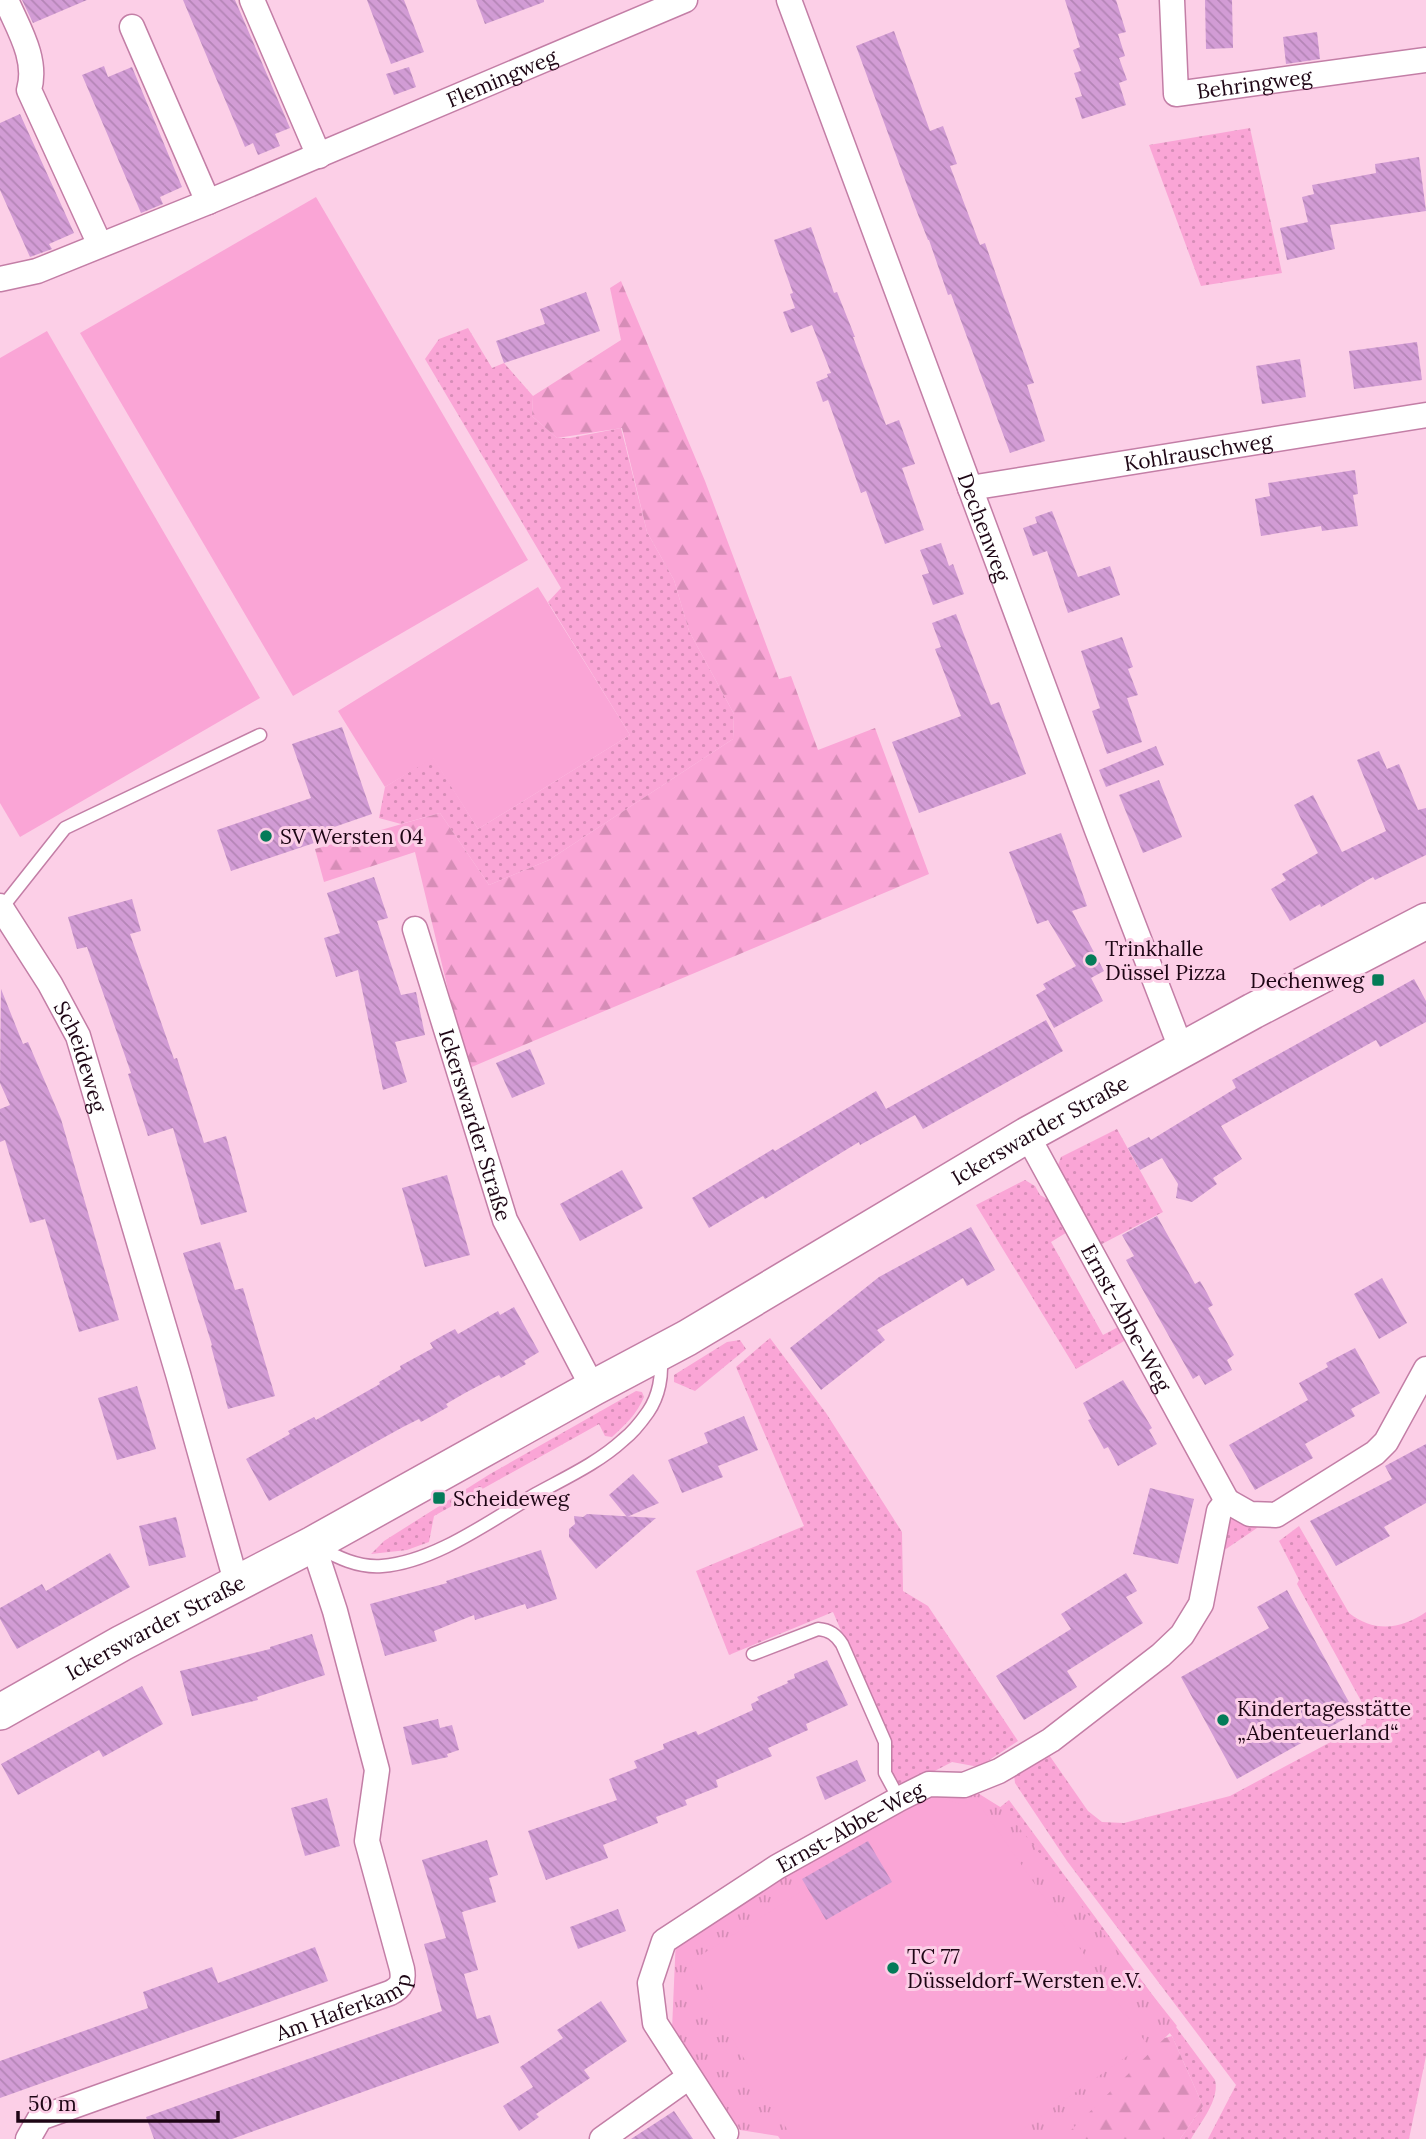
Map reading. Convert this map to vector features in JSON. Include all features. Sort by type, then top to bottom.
[{"type":"main road","name":"Ickerswarder Straße","points":[[0,1712],[122,1643],[313,1544],[659,1353],[1027,1135],[1389,938],[1426,921]]},
{"type":"street","points":[[6,0],[31,61],[33,77],[29,90],[100,246]]},
{"type":"street","points":[[252,0],[319,156]]},
{"type":"street","name":"Flemingweg","points":[[0,279],[37,271],[100,246],[685,0]]},
{"type":"street","name":"Dechenweg","points":[[789,0],[1097,830],[1182,1051]]},
{"type":"street","name":"Behringweg","points":[[1172,0],[1176,94],[1426,60]]},
{"type":"street","points":[[132,27],[208,202]]},
{"type":"street","name":"Kohlrauschweg","points":[[970,488],[1426,415]]},
{"type":"street","name":"Scheideweg","points":[[0,905],[50,984],[78,1035],[237,1585]]},
{"type":"street","name":"Ickerswarder Straße","points":[[415,929],[505,1220],[593,1388]]},
{"type":"street","name":"Ernst-Abbe-Weg","points":[[726,2133],[655,2023],[650,1983],[664,1941],[776,1867],[929,1784],[964,1785],[1003,1778],[1161,1655],[1182,1635],[1201,1604],[1219,1511],[1227,1501],[1027,1135]]},
{"type":"street","points":[[1227,1501],[1250,1514],[1276,1515],[1375,1453],[1386,1442],[1426,1369]]},
{"type":"street","name":"Am Haferkamp","points":[[28,2139],[40,2118],[390,1993],[401,1984],[402,1969],[367,1841],[377,1770],[335,1611],[313,1544]]},
{"type":"street","points":[[603,2139],[689,2077]]},
{"type":"lane","points":[[0,905],[8,900],[65,828],[260,735]]},
{"type":"lane","points":[[313,1544],[340,1559],[382,1566],[440,1550],[589,1464],[623,1440],[649,1411],[656,1397],[662,1367],[659,1353]]},
{"type":"lane","points":[[753,1654],[818,1629],[828,1630],[836,1636],[885,1742],[885,1773],[899,1799]]},
{"type":"green space","points":[[1250,128],[1282,273],[1201,286],[1149,145]]},
{"type":"green space","points":[[316,197],[528,560],[293,696],[80,333]]},
{"type":"green space","points":[[621,281],[705,481],[779,679],[791,676],[818,750],[875,728],[929,874],[467,1069],[415,852],[324,882],[315,849],[440,813],[489,885],[549,860],[733,739],[734,714],[689,631],[674,580],[647,532],[622,428],[557,438],[532,416],[533,396],[621,340],[610,288]]},
{"type":"green space","points":[[468,328],[492,368],[504,363],[533,396],[532,416],[557,438],[621,428],[647,532],[674,580],[689,631],[734,714],[733,739],[549,860],[489,885],[440,813],[401,824],[379,818],[385,787],[433,757],[478,829],[630,735],[548,602],[561,588],[425,359],[439,339]]},
{"type":"green space","points":[[47,331],[260,698],[20,837],[0,803],[0,358]]},
{"type":"green space","points":[[538,587],[630,735],[478,829],[433,758],[385,787],[338,711]]},
{"type":"green space","points":[[1117,1129],[1163,1212],[1100,1245],[1058,1165],[1061,1157]]},
{"type":"green space","points":[[1025,1180],[1035,1186],[1040,1195],[1051,1201],[1069,1231],[1051,1242],[1103,1335],[1122,1325],[1131,1337],[1076,1369],[976,1205]]},
{"type":"green space","points":[[770,1338],[826,1413],[902,1532],[903,1591],[928,1606],[1018,1741],[979,1767],[952,1762],[900,1789],[889,1768],[885,1733],[833,1612],[729,1655],[696,1571],[804,1526],[736,1367]]},
{"type":"green space","points":[[740,1340],[746,1349],[695,1391],[674,1382],[674,1375],[727,1342]]},
{"type":"green space","points":[[636,1391],[642,1392],[644,1397],[641,1403],[612,1437],[605,1436],[599,1424],[434,1516],[429,1542],[407,1550],[371,1554],[384,1541],[490,1474]]},
{"type":"green space","points":[[1227,1519],[1253,1523],[1257,1528],[1226,1549],[1223,1547]]},
{"type":"green space","points":[[1299,1526],[1349,1613],[1368,1624],[1388,1626],[1407,1622],[1426,1612],[1426,2056],[1409,2139],[1208,2139],[1236,2085],[1067,1861],[1015,1783],[1014,1774],[1047,1752],[1088,1811],[1102,1822],[1124,1823],[1230,1796],[1366,1723],[1366,1710],[1297,1584],[1299,1580],[1279,1541]]},
{"type":"green space","name":"TC 77 Düsseldorf-Wersten e.V.","points":[[968,1787],[1005,1810],[1177,2026],[1062,2139],[780,2139],[778,2136],[740,2130],[672,2029],[676,1937],[931,1788]]},
{"type":"green space","name":"TC 77 Düsseldorf-Wersten e.V.","points":[[931,1794],[964,1805],[974,1797],[1146,2043],[1020,2131],[1024,2139],[793,2139],[711,2004],[690,1962],[801,1892],[792,1878],[796,1867]]},
{"type":"green space","points":[[1009,1800],[1215,2080],[1212,2103],[1191,2139],[1180,2139],[1203,2106],[1172,2036],[1017,1835],[988,1817]]},
{"type":"green space","points":[[1172,2036],[1203,2106],[1180,2139],[1024,2139],[1146,2043]]},
{"type":"building","points":[[22,0],[87,0],[33,23]]},
{"type":"building","points":[[183,0],[235,0],[290,128],[275,134],[280,146],[258,155],[253,143],[245,147]]},
{"type":"building","points":[[367,0],[404,0],[424,52],[391,64]]},
{"type":"building","points":[[476,0],[544,0],[544,2],[485,24]]},
{"type":"building","points":[[1065,0],[1116,0],[1126,32],[1118,34],[1125,56],[1119,58],[1127,80],[1119,83],[1126,105],[1082,119],[1075,98],[1082,96],[1074,73],[1081,71],[1073,50],[1080,47]]},
{"type":"building","points":[[1205,0],[1232,0],[1233,48],[1206,49]]},
{"type":"building","points":[[894,31],[930,131],[943,126],[957,164],[950,166],[980,245],[985,243],[1034,383],[1027,385],[1045,441],[1010,453],[856,46]]},
{"type":"building","points":[[1317,32],[1320,59],[1286,64],[1283,37]]},
{"type":"building","points":[[104,66],[108,77],[132,67],[182,187],[160,197],[163,204],[141,213],[82,75]]},
{"type":"building","points":[[409,67],[416,87],[394,95],[386,74]]},
{"type":"building","points":[[20,114],[74,233],[49,244],[52,249],[30,257],[0,190],[0,123]]},
{"type":"building","points":[[1419,157],[1426,211],[1330,225],[1335,249],[1287,260],[1280,228],[1308,222],[1302,197],[1314,194],[1312,185],[1376,173],[1375,164]]},
{"type":"building","points":[[811,227],[834,293],[837,292],[855,337],[886,425],[899,420],[915,464],[902,468],[924,530],[885,544],[866,491],[861,493],[828,400],[823,402],[816,382],[831,373],[812,325],[791,333],[783,312],[795,308],[790,294],[793,293],[774,240]]},
{"type":"building","points":[[586,292],[600,331],[504,363],[496,341],[545,324],[540,309]]},
{"type":"building","points":[[1417,342],[1422,380],[1354,389],[1349,351]]},
{"type":"building","points":[[1300,359],[1306,397],[1262,404],[1256,366]]},
{"type":"building","points":[[1355,470],[1358,494],[1353,495],[1358,526],[1322,531],[1321,526],[1261,536],[1255,499],[1270,496],[1268,483]]},
{"type":"building","points":[[1052,511],[1078,577],[1110,566],[1120,595],[1068,613],[1047,551],[1033,556],[1023,528],[1037,523],[1035,517]]},
{"type":"building","points":[[941,543],[949,566],[953,564],[964,594],[933,605],[922,575],[929,573],[920,550]]},
{"type":"building","points":[[956,614],[991,705],[999,702],[1026,774],[919,813],[892,742],[961,716],[935,649],[941,647],[932,623]]},
{"type":"building","points":[[1122,637],[1133,667],[1128,669],[1138,695],[1127,698],[1142,742],[1107,754],[1092,711],[1100,708],[1081,651]]},
{"type":"building","points":[[342,727],[372,814],[311,835],[314,843],[231,871],[217,830],[311,798],[292,744]]},
{"type":"building","points":[[1156,746],[1164,765],[1106,787],[1099,770]]},
{"type":"building","points":[[1379,751],[1387,769],[1399,764],[1418,810],[1426,808],[1426,855],[1375,880],[1373,877],[1321,907],[1320,904],[1290,921],[1271,889],[1286,880],[1282,874],[1318,853],[1294,805],[1313,795],[1342,852],[1386,831],[1357,760]]},
{"type":"building","points":[[1159,780],[1182,837],[1143,853],[1119,795]]},
{"type":"building","points":[[1061,833],[1087,906],[1072,911],[1104,971],[1091,978],[1103,1001],[1054,1028],[1036,995],[1046,989],[1043,984],[1076,966],[1048,920],[1037,924],[1009,852]]},
{"type":"building","points":[[374,877],[388,918],[377,921],[401,995],[416,992],[425,1035],[395,1042],[407,1082],[383,1090],[358,970],[336,977],[324,938],[340,933],[327,893]]},
{"type":"building","points":[[132,899],[141,931],[130,934],[174,1059],[177,1058],[204,1143],[226,1136],[247,1212],[201,1225],[173,1128],[148,1136],[128,1074],[131,1073],[87,947],[77,949],[68,917]]},
{"type":"building","points":[[1414,979],[1426,1001],[1426,1022],[1380,1047],[1376,1040],[1221,1126],[1242,1159],[1213,1178],[1217,1184],[1192,1202],[1176,1198],[1178,1184],[1162,1158],[1140,1170],[1128,1148],[1149,1137],[1151,1140],[1236,1088],[1232,1080]]},
{"type":"building","points":[[1,989],[23,1044],[28,1042],[61,1119],[119,1320],[79,1332],[45,1219],[30,1223],[5,1140],[0,1142],[0,1109],[10,1105],[0,1083]]},
{"type":"building","points":[[1046,1020],[1063,1051],[923,1129],[915,1115],[860,1145],[859,1142],[765,1199],[763,1196],[709,1228],[692,1198],[876,1091],[886,1109]]},
{"type":"building","points":[[530,1049],[545,1084],[512,1098],[496,1063]]},
{"type":"building","points":[[622,1170],[643,1208],[580,1241],[560,1204]]},
{"type":"building","points":[[447,1175],[470,1255],[425,1267],[402,1188]]},
{"type":"building","points":[[1157,1216],[1195,1284],[1200,1281],[1207,1293],[1213,1305],[1208,1308],[1234,1355],[1227,1360],[1232,1370],[1205,1385],[1199,1375],[1193,1379],[1126,1260],[1134,1256],[1122,1235]]},
{"type":"building","points":[[971,1227],[995,1270],[967,1286],[963,1278],[877,1330],[885,1340],[821,1390],[790,1348],[879,1277]]},
{"type":"building","points":[[220,1242],[235,1290],[243,1288],[275,1396],[228,1409],[212,1345],[183,1253]]},
{"type":"building","points":[[1382,1278],[1407,1323],[1379,1339],[1354,1294]]},
{"type":"building","points":[[514,1307],[539,1352],[524,1361],[526,1364],[465,1393],[446,1404],[448,1407],[421,1422],[419,1419],[403,1427],[269,1501],[246,1459],[290,1434],[288,1431],[314,1417],[316,1420],[380,1384],[379,1382],[401,1369],[400,1366],[433,1348],[430,1343],[442,1336],[455,1329],[458,1334],[498,1311],[500,1315]]},
{"type":"building","points":[[1355,1348],[1380,1393],[1351,1409],[1355,1416],[1305,1444],[1313,1458],[1255,1490],[1229,1445],[1308,1400],[1299,1383],[1328,1367],[1326,1363]]},
{"type":"building","points":[[1123,1380],[1152,1428],[1149,1430],[1157,1444],[1118,1466],[1108,1447],[1104,1449],[1088,1420],[1091,1419],[1083,1403]]},
{"type":"building","points":[[137,1386],[156,1449],[117,1460],[98,1398]]},
{"type":"building","points":[[744,1416],[758,1450],[718,1466],[723,1477],[682,1493],[668,1460],[708,1443],[704,1433]]},
{"type":"building","points":[[1426,1444],[1426,1503],[1384,1527],[1390,1536],[1336,1566],[1310,1521],[1392,1479],[1385,1466]]},
{"type":"building","points":[[633,1474],[659,1503],[627,1517],[609,1495]]},
{"type":"building","points":[[1150,1488],[1194,1499],[1178,1564],[1133,1554]]},
{"type":"building","points":[[587,1514],[656,1518],[596,1569],[569,1537],[569,1529],[575,1524],[574,1516],[583,1517]]},
{"type":"building","points":[[176,1517],[186,1557],[149,1566],[139,1526]]},
{"type":"building","points":[[541,1550],[557,1599],[527,1609],[525,1604],[475,1620],[474,1615],[434,1631],[437,1641],[385,1656],[370,1604],[447,1583],[446,1581]]},
{"type":"building","points":[[110,1553],[130,1587],[17,1649],[0,1619],[0,1608],[42,1584],[46,1591]]},
{"type":"building","points":[[1126,1573],[1137,1591],[1126,1597],[1143,1623],[1067,1671],[1077,1687],[1024,1720],[996,1676],[1071,1629],[1061,1614]]},
{"type":"building","points":[[1287,1590],[1355,1713],[1237,1779],[1181,1677],[1269,1628],[1257,1607]]},
{"type":"building","points":[[312,1634],[325,1675],[257,1697],[258,1700],[192,1716],[180,1671],[270,1649]]},
{"type":"building","points":[[827,1660],[848,1705],[806,1724],[808,1730],[768,1748],[772,1756],[716,1780],[718,1787],[685,1800],[687,1805],[656,1817],[658,1823],[603,1845],[608,1858],[546,1880],[528,1831],[617,1800],[609,1779],[637,1768],[634,1761],[664,1749],[663,1744],[696,1731],[698,1735],[753,1710],[751,1704],[759,1700],[757,1697],[788,1683],[787,1681],[795,1678],[794,1674]]},
{"type":"building","points":[[142,1686],[163,1724],[103,1757],[99,1750],[18,1795],[1,1764]]},
{"type":"building","points":[[438,1719],[440,1728],[452,1725],[459,1750],[447,1754],[448,1757],[412,1765],[403,1727]]},
{"type":"building","points":[[857,1760],[866,1781],[825,1800],[816,1777]]},
{"type":"building","points":[[327,1798],[340,1846],[305,1856],[291,1808]]},
{"type":"building","points":[[487,1840],[498,1875],[489,1878],[496,1902],[462,1912],[478,1970],[464,1974],[477,2019],[490,2015],[499,2043],[232,2139],[154,2139],[146,2117],[442,2011],[424,1944],[446,1938],[422,1860]]},
{"type":"building","points":[[868,1841],[892,1882],[826,1920],[802,1879]]},
{"type":"building","points":[[618,1909],[626,1931],[578,1949],[570,1927]]},
{"type":"building","points":[[315,1947],[328,1981],[0,2098],[0,2061],[148,2008],[143,1992],[212,1967],[218,1983]]},
{"type":"building","points":[[601,2001],[627,2041],[584,2070],[590,2078],[536,2114],[539,2117],[519,2131],[503,2106],[533,2087],[520,2067],[563,2038],[557,2030]]},
{"type":"building","points":[[674,2111],[693,2139],[631,2139]]},
{"type":"place","name":"SV Wersten 04","points":[[266,836]]},
{"type":"place","name":"Trinkhalle Düssel Pizza","points":[[1091,960]]},
{"type":"place","name":"Dechenweg","points":[[1378,980]]},
{"type":"place","name":"Scheideweg","points":[[439,1498]]},
{"type":"place","name":"Kindertagesstätte „Abenteuerland“","points":[[1223,1720]]},
{"type":"place","name":"TC 77 Düsseldorf-Wersten e.V.","points":[[893,1968]]}]
